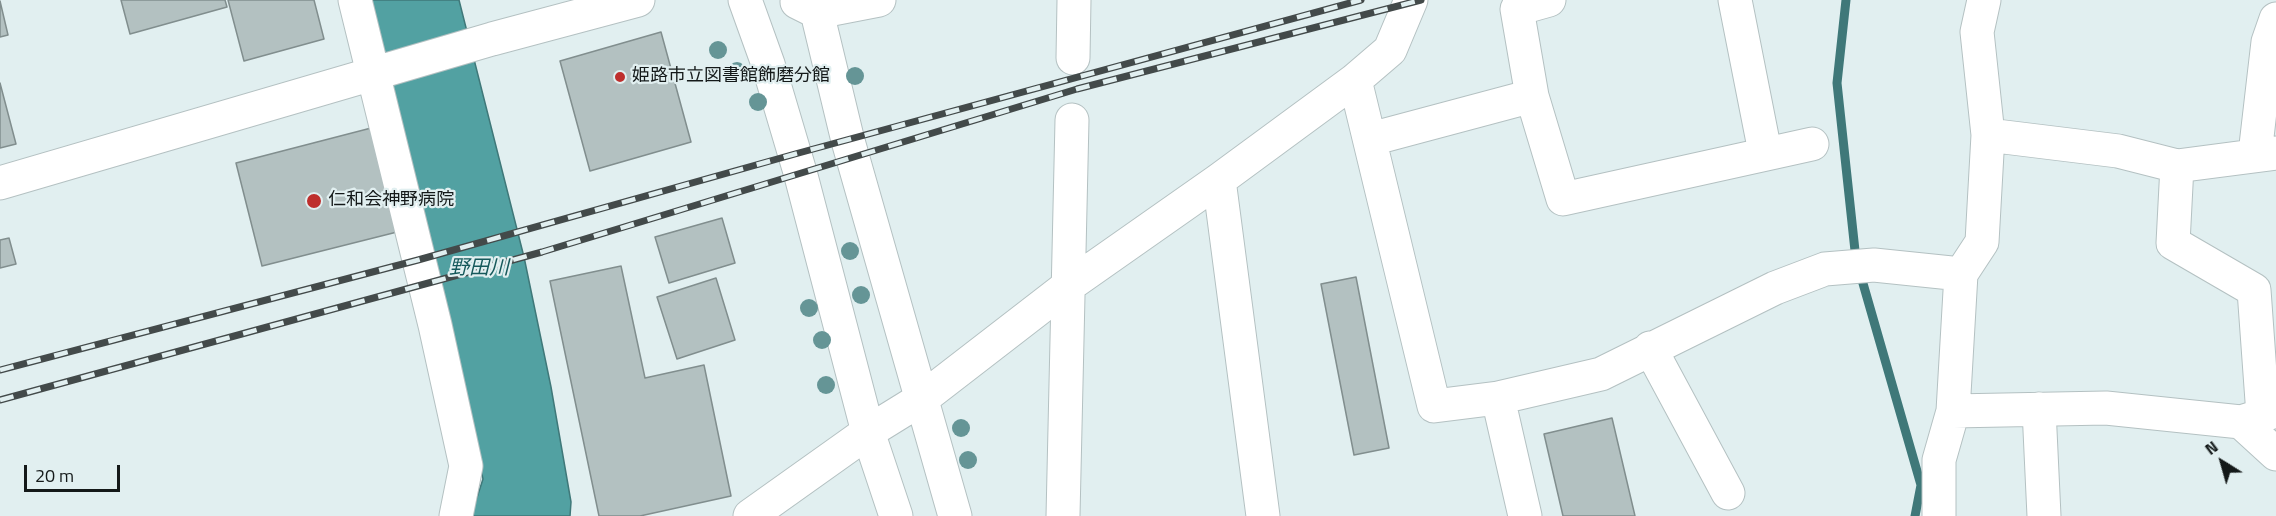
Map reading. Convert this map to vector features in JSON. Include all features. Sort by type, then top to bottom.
[{"type":"street","points":[[355,0],[466,466],[456,516]]},
{"type":"street","points":[[0,183],[492,39],[638,0]]},
{"type":"street","points":[[745,0],[768,63],[795,153],[868,432],[896,516]]},
{"type":"street","points":[[879,0],[808,4],[923,398],[955,516]]},
{"type":"street","points":[[1073,58],[1074,0]]},
{"type":"street","points":[[750,516],[868,432],[923,398],[1068,286],[1219,180],[1355,80],[1390,50],[1411,0]]},
{"type":"street","points":[[1549,0],[1517,9],[1532,96],[1563,199],[1765,152],[1812,144]]},
{"type":"street","points":[[1735,0],[1765,152]]},
{"type":"street","points":[[1939,516],[1939,460],[1953,411],[1961,274],[1982,242],[1988,135],[1977,32],[1984,0]]},
{"type":"street","points":[[1988,135],[2118,151],[2177,166],[2266,153],[2273,34]]},
{"type":"street","points":[[1355,80],[1434,406],[1497,398],[1601,374],[1775,288],[1825,270],[1861,266],[1961,274]]},
{"type":"street","points":[[1371,139],[1532,96]]},
{"type":"street","points":[[1063,516],[1072,120]]},
{"type":"street","points":[[2177,166],[2173,243],[2254,290],[2260,416],[2276,454]]},
{"type":"street","points":[[1219,180],[1263,516]]},
{"type":"street","points":[[1650,348],[1728,494]]},
{"type":"street","points":[[1497,398],[1525,516]]},
{"type":"street","points":[[1953,411],[2106,408],[2260,416]]},
{"type":"street","points":[[2038,409],[2044,516]]},
{"type":"water","name":"野田川","points":[[369,0],[459,0],[524,257],[551,387],[571,502],[570,516],[471,516],[483,479]]},
{"type":"building","points":[[121,0],[225,0],[227,7],[130,34]]},
{"type":"building","points":[[228,0],[314,0],[324,39],[244,61]]},
{"type":"building","points":[[0,1],[8,35],[0,37]]},
{"type":"building","points":[[661,32],[691,142],[590,171],[560,61]]},
{"type":"building","points":[[0,83],[16,144],[0,148]]},
{"type":"building","points":[[375,127],[401,231],[262,266],[236,163]]},
{"type":"building","points":[[722,218],[735,263],[669,283],[655,237]]},
{"type":"building","points":[[9,238],[16,264],[0,268],[0,240]]},
{"type":"building","points":[[621,266],[645,378],[704,365],[731,496],[640,516],[599,516],[550,281]]},
{"type":"building","points":[[1356,277],[1389,448],[1354,455],[1321,284]]},
{"type":"building","points":[[716,278],[735,340],[677,359],[657,297]]},
{"type":"building","points":[[1612,418],[1635,516],[1563,516],[1544,434]]},
{"type":"waterway","points":[[1846,0],[1837,83],[1856,260]]},
{"type":"waterway","points":[[1860,273],[1921,485],[1915,516]]},
{"type":"railway","points":[[0,370],[418,260],[795,154],[1361,0]]},
{"type":"railway","points":[[0,400],[542,252],[1077,89],[1421,0]]},
{"type":"place","name":"姫路市立図書館飾磨分館","points":[[620,77]]},
{"type":"place","name":"仁和会神野病院","points":[[314,201]]}]
